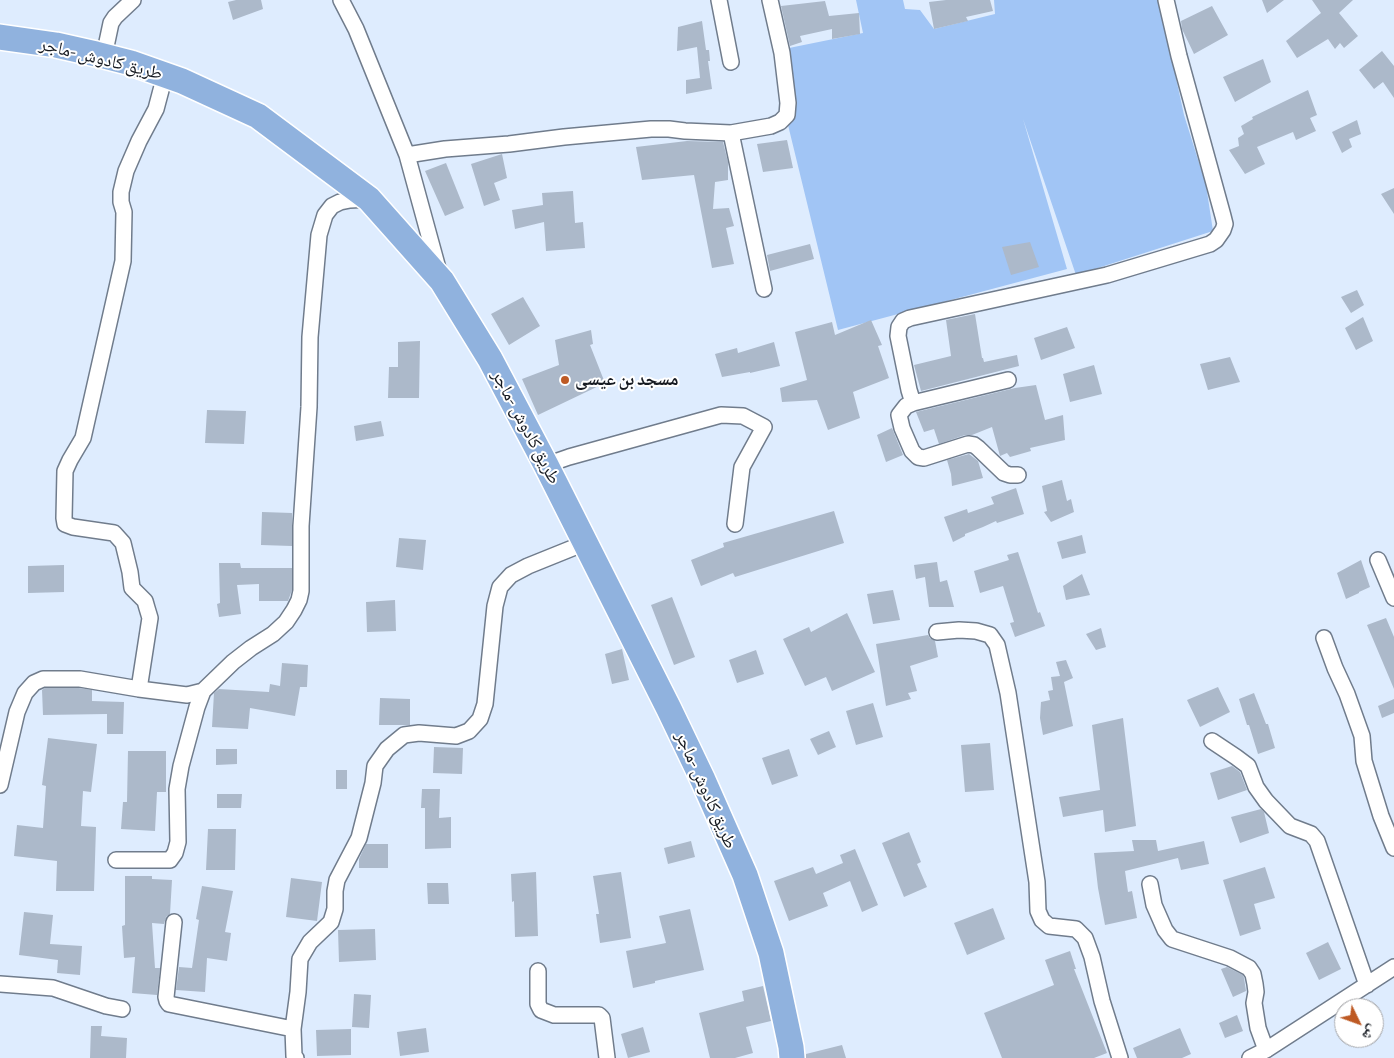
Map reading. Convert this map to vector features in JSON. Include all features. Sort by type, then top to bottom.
[{"type":"highway","name":"طريق كادوش -ماجر","points":[[0,37],[56,46],[131,63],[182,81],[258,116],[369,199],[442,281],[490,359],[546,465],[703,780],[744,875],[771,953],[792,1058]]},
{"type":"street","points":[[104,56],[111,23],[133,0]]},
{"type":"street","points":[[341,0],[356,29],[407,155],[442,281]]},
{"type":"street","points":[[719,0],[731,62]]},
{"type":"street","points":[[407,155],[445,149],[651,129],[730,133],[771,126],[780,122],[788,115],[788,102],[782,53],[770,0]]},
{"type":"street","points":[[913,403],[898,336],[899,327],[903,321],[961,306],[1007,298],[1107,275],[1210,244],[1220,235],[1225,224],[1224,216],[1179,56],[1166,0]]},
{"type":"street","points":[[140,689],[150,618],[145,602],[132,588],[123,544],[114,533],[72,527],[65,524],[65,472],[83,438],[123,261],[124,212],[121,192],[126,171],[156,109],[166,75]]},
{"type":"street","points":[[730,133],[764,290]]},
{"type":"street","points":[[116,860],[170,860],[175,853],[178,842],[177,789],[181,766],[203,691],[233,662],[273,634],[286,622],[299,600],[301,591],[301,526],[309,407],[310,337],[319,235],[325,215],[332,206],[350,200],[369,199]]},
{"type":"street","points":[[1008,380],[913,403],[906,406],[899,415],[909,443],[914,454],[918,457],[924,458],[968,444],[974,444],[1004,473],[1010,476],[1018,475]]},
{"type":"street","points":[[546,465],[569,456],[721,415],[743,416],[764,427],[742,467],[735,524]]},
{"type":"street","points":[[296,1058],[294,1056],[293,1029],[300,959],[310,942],[331,922],[335,909],[337,880],[359,838],[373,784],[375,766],[387,749],[404,735],[419,733],[456,736],[470,731],[480,720],[485,704],[495,606],[500,586],[511,575],[528,566],[585,544]]},
{"type":"street","points":[[1378,560],[1394,598]]},
{"type":"street","points":[[937,632],[976,631],[990,635],[997,645],[1008,693],[1037,882],[1038,911],[1042,920],[1049,926],[1076,928],[1085,938],[1092,957],[1102,1002],[1120,1058]]},
{"type":"street","points":[[1324,638],[1362,736],[1364,761],[1381,816],[1394,848]]},
{"type":"street","points":[[0,785],[17,712],[25,693],[34,683],[43,679],[80,679],[187,695],[203,691]]},
{"type":"street","points":[[1212,741],[1248,766],[1256,787],[1290,826],[1311,834],[1317,841],[1367,985]]},
{"type":"street","points":[[1150,884],[1154,905],[1165,930],[1172,938],[1230,958],[1249,968],[1253,974],[1255,984],[1254,1003],[1258,1028],[1266,1050]]},
{"type":"street","points":[[174,922],[166,997],[166,1001],[169,1004],[293,1029]]},
{"type":"street","points":[[1250,1058],[1266,1050],[1394,967]]},
{"type":"street","points":[[538,971],[538,1004],[541,1010],[554,1015],[600,1016],[602,1018],[607,1058]]},
{"type":"street","points":[[0,984],[53,988],[106,1006],[122,1009]]},
{"type":"shaded area","points":[[856,0],[903,0],[905,9],[920,10],[934,29],[995,14],[994,0],[1159,0],[1184,115],[1206,185],[1213,231],[1076,275],[1023,119],[1067,269],[838,330],[788,125],[789,48],[863,33]]},
{"type":"building","points":[[236,0],[261,0],[263,9],[233,20],[228,2]]},
{"type":"building","points":[[990,0],[993,11],[966,17],[968,21],[934,29],[929,2]]},
{"type":"building","points":[[1262,0],[1284,0],[1267,13]]},
{"type":"building","points":[[1312,0],[1353,0],[1339,13],[1358,36],[1344,48],[1340,43],[1335,49],[1328,39],[1297,58],[1286,41],[1321,13]]},
{"type":"building","points":[[825,1],[829,16],[859,13],[860,34],[832,39],[832,29],[800,36],[802,42],[790,46],[781,6]]},
{"type":"building","points":[[1212,6],[1228,35],[1194,54],[1182,29],[1181,21]]},
{"type":"building","points":[[702,21],[706,50],[709,50],[710,61],[708,61],[712,89],[686,94],[686,80],[700,78],[697,47],[677,51],[678,27]]},
{"type":"building","points":[[1382,51],[1394,66],[1394,98],[1383,82],[1374,89],[1359,70]]},
{"type":"building","points":[[1263,59],[1271,82],[1235,102],[1223,77]]},
{"type":"building","points":[[1308,90],[1317,115],[1310,118],[1316,131],[1296,140],[1293,132],[1257,147],[1265,164],[1245,174],[1229,150],[1239,146],[1238,138],[1244,134],[1241,126],[1253,119],[1252,117]]},
{"type":"building","points":[[1357,120],[1361,134],[1349,139],[1352,147],[1342,153],[1332,132]]},
{"type":"building","points":[[787,140],[793,168],[763,172],[757,144]]},
{"type":"building","points":[[687,141],[723,142],[728,162],[728,180],[715,182],[713,209],[729,208],[734,226],[726,228],[734,264],[712,268],[694,175],[642,180],[636,147]]},
{"type":"building","points":[[502,154],[507,178],[494,183],[500,200],[484,206],[471,164]]},
{"type":"building","points":[[446,163],[464,208],[445,216],[425,171]]},
{"type":"building","points":[[1394,188],[1394,214],[1381,194]]},
{"type":"building","points":[[573,191],[575,223],[583,222],[585,248],[546,251],[544,222],[515,229],[512,210],[543,205],[542,193]]},
{"type":"building","points":[[1030,242],[1039,267],[1011,275],[1002,247]]},
{"type":"building","points":[[810,244],[814,259],[770,271],[767,255]]},
{"type":"building","points":[[1357,290],[1364,305],[1351,313],[1341,297]]},
{"type":"building","points":[[523,297],[540,326],[509,345],[491,314]]},
{"type":"building","points":[[975,314],[984,362],[1017,355],[1019,366],[921,391],[914,365],[951,356],[946,320]]},
{"type":"building","points":[[1363,317],[1373,341],[1356,350],[1345,328]]},
{"type":"building","points":[[871,320],[882,345],[878,346],[889,378],[853,392],[860,418],[828,430],[817,400],[782,402],[780,388],[807,380],[795,332],[832,322],[835,335]]},
{"type":"building","points":[[1067,327],[1075,348],[1041,360],[1034,338]]},
{"type":"building","points":[[591,330],[593,344],[590,345],[605,383],[538,415],[522,379],[559,365],[555,340]]},
{"type":"building","points":[[420,341],[419,398],[388,398],[389,367],[398,367],[398,342]]},
{"type":"building","points":[[774,342],[780,366],[722,377],[715,354],[737,348],[738,353]]},
{"type":"building","points":[[1230,357],[1240,382],[1208,390],[1200,364]]},
{"type":"building","points":[[1094,365],[1102,394],[1070,402],[1063,374]]},
{"type":"building","points":[[1036,385],[1045,420],[1063,415],[1065,440],[1030,448],[1031,451],[1010,457],[1007,453],[1000,456],[992,427],[972,435],[965,435],[939,444],[934,429],[924,432],[916,412],[1015,388]]},
{"type":"building","points":[[207,410],[246,411],[244,444],[205,443]]},
{"type":"building","points":[[381,421],[384,436],[356,441],[354,426]]},
{"type":"building","points":[[892,428],[903,455],[886,462],[877,435]]},
{"type":"building","points":[[969,454],[978,461],[983,478],[952,486],[947,460]]},
{"type":"building","points":[[1062,480],[1067,501],[1071,499],[1074,512],[1051,522],[1044,512],[1047,511],[1042,486]]},
{"type":"building","points":[[1016,488],[1024,514],[997,523],[996,521],[965,534],[965,536],[953,542],[944,517],[967,509],[968,513],[994,504],[991,497]]},
{"type":"building","points":[[834,511],[844,543],[735,577],[733,573],[701,586],[691,560],[724,547],[723,543]]},
{"type":"building","points":[[262,512],[292,513],[292,546],[261,545]]},
{"type":"building","points":[[1082,535],[1086,553],[1062,559],[1057,542]]},
{"type":"building","points":[[399,538],[426,540],[423,570],[396,567]]},
{"type":"building","points":[[1018,552],[1038,613],[1040,612],[1045,626],[1015,637],[1010,623],[1014,622],[1003,586],[980,593],[974,571],[1009,560],[1007,555]]},
{"type":"building","points":[[1361,560],[1370,587],[1346,599],[1337,573]]},
{"type":"building","points":[[937,562],[940,582],[947,580],[954,607],[929,607],[925,577],[916,579],[914,565]]},
{"type":"building","points":[[219,563],[240,563],[241,568],[292,568],[292,590],[288,601],[259,601],[259,584],[237,585],[241,614],[219,617],[217,604],[220,603]]},
{"type":"building","points":[[64,565],[64,592],[28,593],[28,566]]},
{"type":"building","points":[[1082,574],[1090,595],[1066,600],[1063,586]]},
{"type":"building","points":[[893,590],[900,620],[873,624],[867,594]]},
{"type":"building","points":[[672,597],[695,657],[674,665],[651,605]]},
{"type":"building","points":[[395,600],[396,631],[367,632],[366,602]]},
{"type":"building","points":[[847,613],[875,672],[832,691],[826,677],[805,686],[783,639],[809,627],[811,632]]},
{"type":"building","points":[[1386,618],[1394,637],[1394,689],[1367,625]]},
{"type":"building","points":[[1101,628],[1106,647],[1096,650],[1086,634]]},
{"type":"building","points":[[928,635],[935,641],[938,657],[910,666],[917,691],[908,693],[911,699],[886,706],[876,644]]},
{"type":"building","points":[[622,649],[629,680],[612,684],[605,654]]},
{"type":"building","points":[[756,650],[764,674],[737,683],[729,660]]},
{"type":"building","points":[[1066,660],[1073,678],[1064,682],[1073,726],[1043,735],[1040,718],[1041,702],[1050,700],[1048,691],[1053,690],[1051,677],[1060,676],[1056,662]]},
{"type":"building","points":[[282,663],[308,665],[307,687],[300,687],[295,716],[250,708],[248,729],[212,727],[214,693],[219,689],[269,692],[270,684],[280,686]]},
{"type":"building","points":[[1218,687],[1230,712],[1200,727],[1187,700]]},
{"type":"building","points":[[45,688],[92,690],[92,701],[124,702],[123,734],[107,734],[107,714],[43,715],[42,690]]},
{"type":"building","points":[[1254,693],[1266,724],[1268,724],[1275,748],[1258,754],[1239,699]]},
{"type":"building","points":[[380,698],[410,699],[410,725],[379,725]]},
{"type":"building","points":[[1394,699],[1394,713],[1382,718],[1378,706]]},
{"type":"building","points":[[873,703],[883,737],[856,745],[846,711]]},
{"type":"building","points":[[1123,718],[1136,826],[1105,832],[1103,810],[1063,817],[1059,797],[1100,790],[1092,725]]},
{"type":"building","points":[[829,731],[836,747],[818,755],[810,739]]},
{"type":"building","points":[[48,738],[97,744],[91,792],[83,791],[81,826],[96,827],[94,891],[56,891],[57,861],[14,856],[17,825],[43,828],[46,786],[42,785]]},
{"type":"building","points":[[990,743],[994,790],[965,792],[961,745]]},
{"type":"building","points":[[434,747],[463,748],[462,774],[433,773]]},
{"type":"building","points":[[216,749],[237,749],[237,764],[216,765]]},
{"type":"building","points":[[789,749],[798,776],[772,785],[762,758]]},
{"type":"building","points":[[128,751],[166,751],[166,792],[157,792],[155,831],[121,829],[123,802],[127,802]]},
{"type":"building","points":[[1232,766],[1240,772],[1247,790],[1218,800],[1210,773]]},
{"type":"building","points":[[336,770],[347,770],[347,789],[336,789]]},
{"type":"building","points":[[422,789],[440,789],[439,818],[451,817],[451,848],[425,849],[425,808],[421,808]]},
{"type":"building","points":[[217,794],[242,794],[241,808],[217,808]]},
{"type":"building","points":[[1261,809],[1264,812],[1269,833],[1240,843],[1231,817]]},
{"type":"building","points":[[208,829],[236,829],[235,870],[206,870]]},
{"type":"building","points":[[909,832],[921,862],[917,864],[927,887],[904,897],[882,843]]},
{"type":"building","points":[[1132,840],[1156,840],[1158,851],[1204,841],[1209,864],[1181,870],[1178,858],[1125,871],[1128,892],[1132,891],[1137,918],[1105,925],[1094,853],[1134,851]]},
{"type":"building","points":[[691,841],[695,857],[668,864],[664,848]]},
{"type":"building","points":[[366,844],[388,844],[388,868],[359,868],[359,859]]},
{"type":"building","points":[[855,849],[878,905],[862,912],[850,881],[823,893],[828,906],[789,921],[774,881],[813,867],[816,874],[843,863],[840,855]]},
{"type":"building","points":[[1265,867],[1275,898],[1254,904],[1261,929],[1240,936],[1223,880]]},
{"type":"building","points":[[536,872],[538,936],[515,937],[511,874]]},
{"type":"building","points":[[621,872],[631,938],[600,943],[596,914],[599,914],[593,876]]},
{"type":"building","points":[[125,876],[152,876],[152,879],[172,880],[170,914],[166,917],[164,924],[152,923],[155,968],[160,968],[157,995],[132,993],[135,957],[124,958],[122,926],[125,925]]},
{"type":"building","points":[[291,878],[322,882],[317,921],[286,917]]},
{"type":"building","points":[[427,883],[448,883],[449,904],[428,904]]},
{"type":"building","points":[[202,886],[233,891],[225,932],[231,933],[227,961],[207,958],[205,992],[176,990],[179,967],[192,968],[199,920],[196,919]]},
{"type":"building","points":[[993,908],[1005,939],[967,955],[954,923]]},
{"type":"building","points":[[690,909],[704,970],[633,988],[626,951],[666,943],[659,916]]},
{"type":"building","points":[[24,912],[53,915],[50,944],[82,946],[80,975],[57,973],[58,960],[19,955]]},
{"type":"building","points":[[375,929],[376,960],[339,962],[338,930]]},
{"type":"building","points":[[1328,942],[1341,969],[1319,980],[1306,953]]},
{"type":"building","points":[[1070,951],[1076,969],[1074,969],[1107,1053],[1094,1058],[1002,1058],[984,1013],[1054,985],[1045,960]]},
{"type":"building","points":[[1227,967],[1243,975],[1246,991],[1233,997],[1221,969]]},
{"type":"building","points":[[763,986],[771,1021],[746,1027],[753,1053],[735,1058],[710,1058],[699,1013],[744,1001],[742,991]]},
{"type":"building","points":[[354,994],[371,995],[369,1028],[352,1027]]},
{"type":"building","points":[[1237,1015],[1243,1031],[1225,1038],[1219,1023]]},
{"type":"building","points":[[91,1026],[102,1026],[101,1036],[127,1038],[126,1058],[90,1058]]},
{"type":"building","points":[[643,1027],[650,1052],[628,1058],[621,1034]]},
{"type":"building","points":[[426,1028],[429,1052],[400,1056],[397,1032]]},
{"type":"building","points":[[1180,1028],[1191,1054],[1182,1058],[1137,1058],[1133,1048]]},
{"type":"building","points":[[351,1029],[351,1055],[317,1056],[316,1030]]},
{"type":"building","points":[[842,1045],[846,1058],[806,1058],[806,1054]]},
{"type":"place","name":"مسجد بن عيسى","points":[[565,380]]}]
